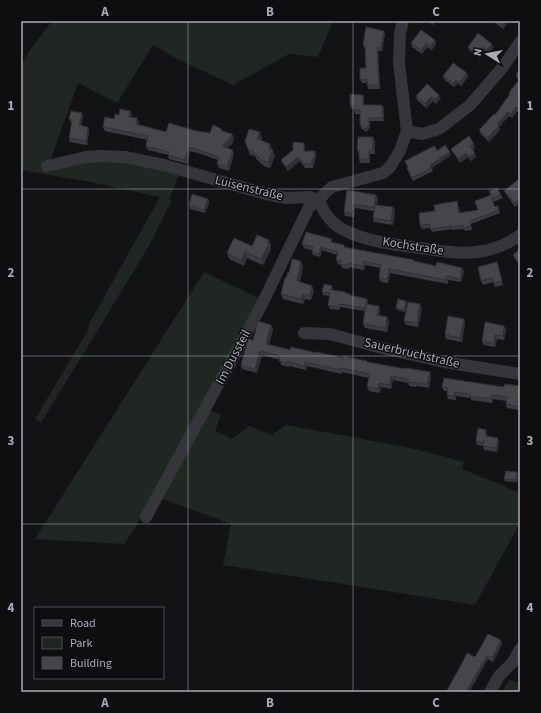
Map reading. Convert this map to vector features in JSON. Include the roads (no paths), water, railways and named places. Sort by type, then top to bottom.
[{"type":"street","points":[[319,200],[332,187],[383,173],[390,167],[400,151],[407,131],[399,63],[400,33],[403,21]]},
{"type":"street","points":[[407,131],[422,134],[439,129],[470,105],[503,67],[520,42]]},
{"type":"street","name":"Luisenstraße","points":[[47,166],[86,157],[101,156],[124,158],[164,165],[266,194],[286,198],[310,197],[319,200]]},
{"type":"street","name":"Kochstraße","points":[[319,200],[321,207],[331,220],[345,231],[359,237],[383,242],[466,253],[484,251],[505,246],[520,235]]},
{"type":"street","name":"Im Dussteil","points":[[146,516],[260,306],[309,207],[319,200]]},
{"type":"street","name":"Sauerbruchstraße","points":[[304,333],[330,334],[444,362],[520,374]]},
{"type":"street","points":[[490,692],[499,676],[513,662],[520,648]]}]
